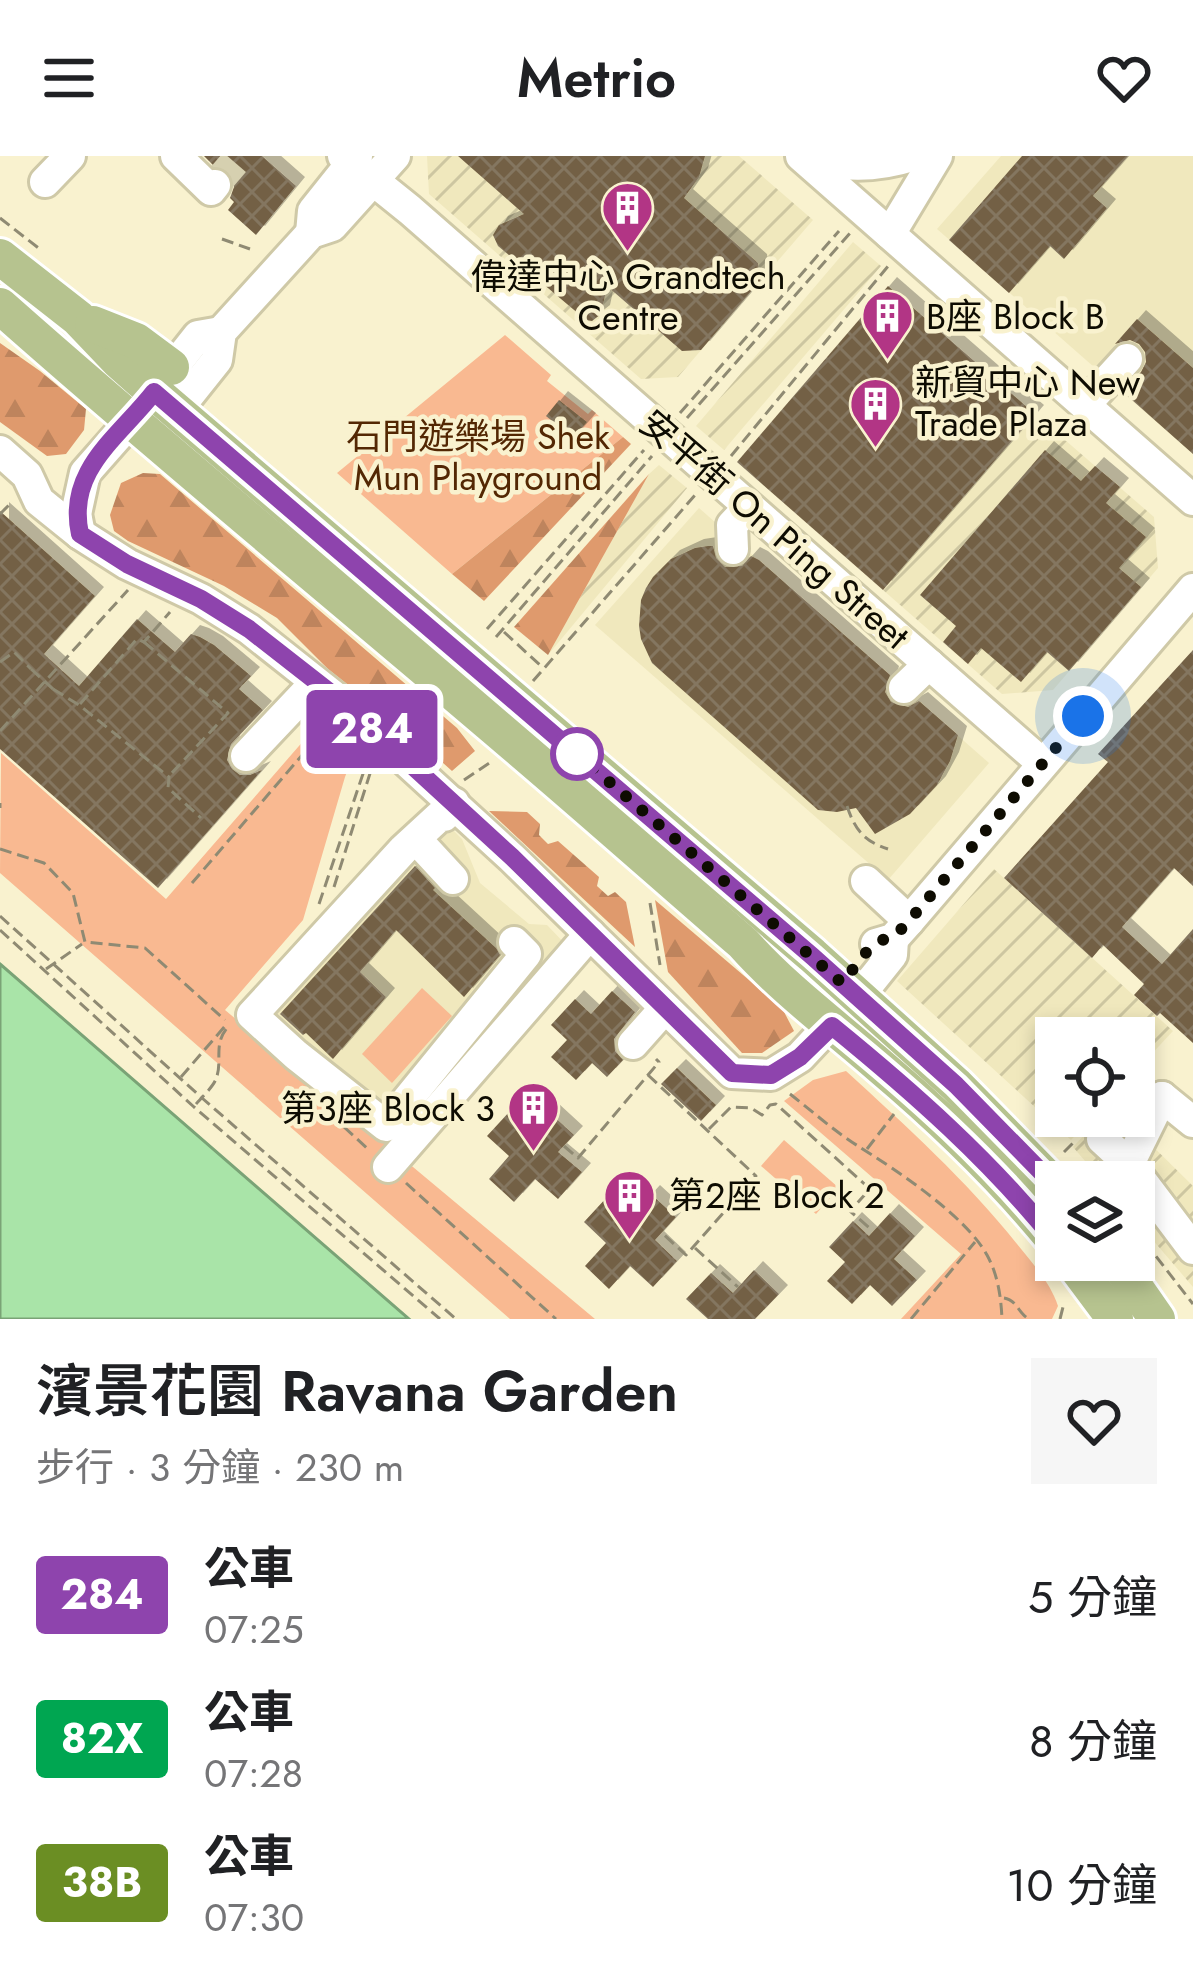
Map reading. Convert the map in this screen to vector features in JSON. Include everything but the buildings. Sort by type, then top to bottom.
[{"type":"main road","points":[[5,241],[118,361],[168,390],[956,1085],[1054,1161]]},
{"type":"main road","points":[[0,306],[742,943],[773,977],[967,1142],[1035,1216]]},
{"type":"main road","points":[[1084,1281],[1107,1316]]},
{"type":"main road","points":[[1131,1281],[1157,1319]]},
{"type":"street","points":[[45,182],[70,156]]},
{"type":"street","points":[[176,156],[211,190],[215,185]]},
{"type":"street","points":[[168,390],[217,360],[221,332],[311,233],[313,211],[356,164],[394,156]]},
{"type":"street","points":[[802,156],[865,166],[912,156]]},
{"type":"street","points":[[802,156],[1193,500]]},
{"type":"street","points":[[890,234],[938,156]]},
{"type":"street","name":"安平街 On Ping Street","points":[[356,164],[1042,763]]},
{"type":"street","points":[[19,489],[85,473],[142,431],[198,336],[221,332]]},
{"type":"street","points":[[1085,405],[1127,359]]},
{"type":"street","points":[[0,452],[19,489],[127,564],[201,599],[249,629],[456,794],[596,940],[663,993],[732,1073],[771,1075],[800,1057],[832,1026],[849,990],[892,955],[901,930],[1193,589]]},
{"type":"street","points":[[80,534],[76,514],[85,473]]},
{"type":"street","points":[[734,549],[732,525],[749,507]]},
{"type":"street","points":[[904,688],[929,664]]},
{"type":"street","points":[[246,756],[315,683]]},
{"type":"street","points":[[456,794],[444,816],[416,839],[252,1015],[386,1126],[526,953],[514,943]]},
{"type":"street","points":[[416,839],[453,878]]},
{"type":"street","points":[[866,881],[901,930]]},
{"type":"street","points":[[522,1033],[596,940]]},
{"type":"street","points":[[388,1167],[596,940]]},
{"type":"street","points":[[635,1042],[663,993]]},
{"type":"street","points":[[1130,1161],[1162,1097],[1193,1087]]},
{"type":"street","points":[[1162,1097],[1193,1122]]},
{"type":"street","points":[[1102,1139],[1126,1161]]},
{"type":"street","points":[[1155,1199],[1193,1249]]},
{"type":"path","points":[[0,218],[5,241]]},
{"type":"path","points":[[222,239],[250,248]]},
{"type":"path","points":[[0,514],[19,489]]},
{"type":"path","points":[[0,731],[130,587]]},
{"type":"path","points":[[144,642],[173,608]]},
{"type":"path","points":[[502,631],[543,669]]},
{"type":"path","points":[[79,705],[136,639],[228,713],[169,777],[168,788],[201,818]]},
{"type":"path","points":[[0,662],[14,652],[53,689],[169,777]]},
{"type":"path","points":[[192,883],[334,720]]},
{"type":"path","points":[[318,907],[369,756]]},
{"type":"path","points":[[331,897],[374,761]]},
{"type":"path","points":[[456,794],[493,761]]},
{"type":"path","points":[[848,806],[859,834],[888,849]]},
{"type":"path","points":[[648,890],[663,993]]},
{"type":"path","points":[[0,916],[456,1319]]},
{"type":"path","points":[[0,930],[194,1107],[440,1319]]},
{"type":"path","points":[[45,971],[85,942]]},
{"type":"path","points":[[180,1078],[228,1022]]},
{"type":"path","points":[[564,1146],[578,1158],[659,1062],[635,1042]]},
{"type":"path","points":[[648,1075],[756,1176],[686,1255],[662,1233]]},
{"type":"path","points":[[787,1091],[965,1226],[987,1254],[1001,1297],[1002,1319]]},
{"type":"path","points":[[708,1130],[731,1107],[751,1108],[762,1115],[776,1104],[870,1189],[850,1210],[873,1232]]},
{"type":"path","points":[[866,1150],[896,1112]]},
{"type":"path","points":[[911,1319],[976,1240]]},
{"type":"path","points":[[693,1247],[738,1287]]},
{"type":"path","points":[[1155,1255],[1193,1304]]},
{"type":"path","points":[[1001,1297],[1012,1300],[1029,1319]]},
{"type":"path","points":[[1060,1319],[1065,1300]]},
{"type":"shaded area","name":"偉達中心 Grandtech Centre","points":[[427,156],[739,156],[813,220],[678,377],[641,379],[429,194]]},
{"type":"shaded area","points":[[1001,156],[1193,156],[1193,454],[937,229]]},
{"type":"shaded area","points":[[853,242],[881,266],[724,450],[696,426]]},
{"type":"shaded area","points":[[1035,414],[1154,517],[1158,568],[1053,690],[1002,694],[883,590]]},
{"type":"shaded area","points":[[659,465],[687,488],[548,655],[649,474]]},
{"type":"shaded area","points":[[699,508],[989,763],[888,880],[595,625]]},
{"type":"shaded area","points":[[450,827],[462,839],[480,883],[529,924],[547,925],[572,951],[396,1146],[242,1016]]},
{"type":"shaded area","points":[[994,869],[1173,1031],[1155,1050],[1155,1017],[1035,1017],[1035,1107],[897,981]]},
{"type":"shaded area","points":[[0,964],[409,1319],[0,1319]]},
{"type":"shaded area","points":[[1082,1137],[1143,1137],[1193,1186],[1193,1287],[1155,1243],[1155,1161],[1085,1161],[1073,1147]]},
{"type":"green space","name":"石門遊樂場 Shek Mun Playground","points":[[505,335],[551,375],[547,381],[623,437],[452,574],[337,473]]},
{"type":"green space","points":[[0,343],[86,409],[84,430],[66,454],[47,456],[0,422]]},
{"type":"green space","points":[[623,437],[631,444],[484,601],[452,574]]},
{"type":"green space","points":[[143,473],[160,474],[457,728],[475,751],[452,771],[328,669],[277,618],[114,531],[110,515],[121,483]]},
{"type":"green space","points":[[649,474],[548,655],[514,627]]},
{"type":"green space","points":[[325,716],[358,743],[303,920],[225,1010],[595,1319],[510,1319],[0,873],[1,753],[166,899]]},
{"type":"green space","points":[[489,811],[527,812],[540,824],[539,835],[548,844],[558,841],[599,877],[597,886],[608,896],[615,892],[626,902],[635,947]]},
{"type":"green space","points":[[655,900],[782,1008],[794,1031],[762,1053],[742,1053],[668,972]]},
{"type":"green space","points":[[422,988],[452,1016],[392,1083],[362,1054]]},
{"type":"green space","points":[[846,1071],[935,1154],[1035,1266],[1035,1281],[1045,1281],[1058,1306],[1052,1319],[901,1319],[961,1254],[784,1101],[813,1080]]},
{"type":"green space","points":[[784,1140],[839,1188],[816,1214],[761,1166]]},
{"type":"tunnel","points":[[215,185],[240,156]]},
{"type":"bus line","name":"284","points":[[1035,1166],[956,1085],[812,956],[154,392],[85,473],[76,514],[80,534],[249,629],[345,704],[512,857],[732,1073],[771,1075],[800,1057],[832,1026],[967,1142],[1035,1216]]},
{"type":"place","name":"偉達中心 Grandtech Centre","points":[[628,254]]},
{"type":"place","name":"B座 Block B","points":[[887,362]]},
{"type":"place","name":"新貿中心 New Trade Plaza","points":[[876,449]]},
{"type":"place","name":"第3座 Block 3","points":[[534,1154]]},
{"type":"place","name":"第2座 Block 2","points":[[630,1241]]},
{"type":"route","points":[[577,754],[842,983],[872,948],[893,939],[1083,716]]}]
